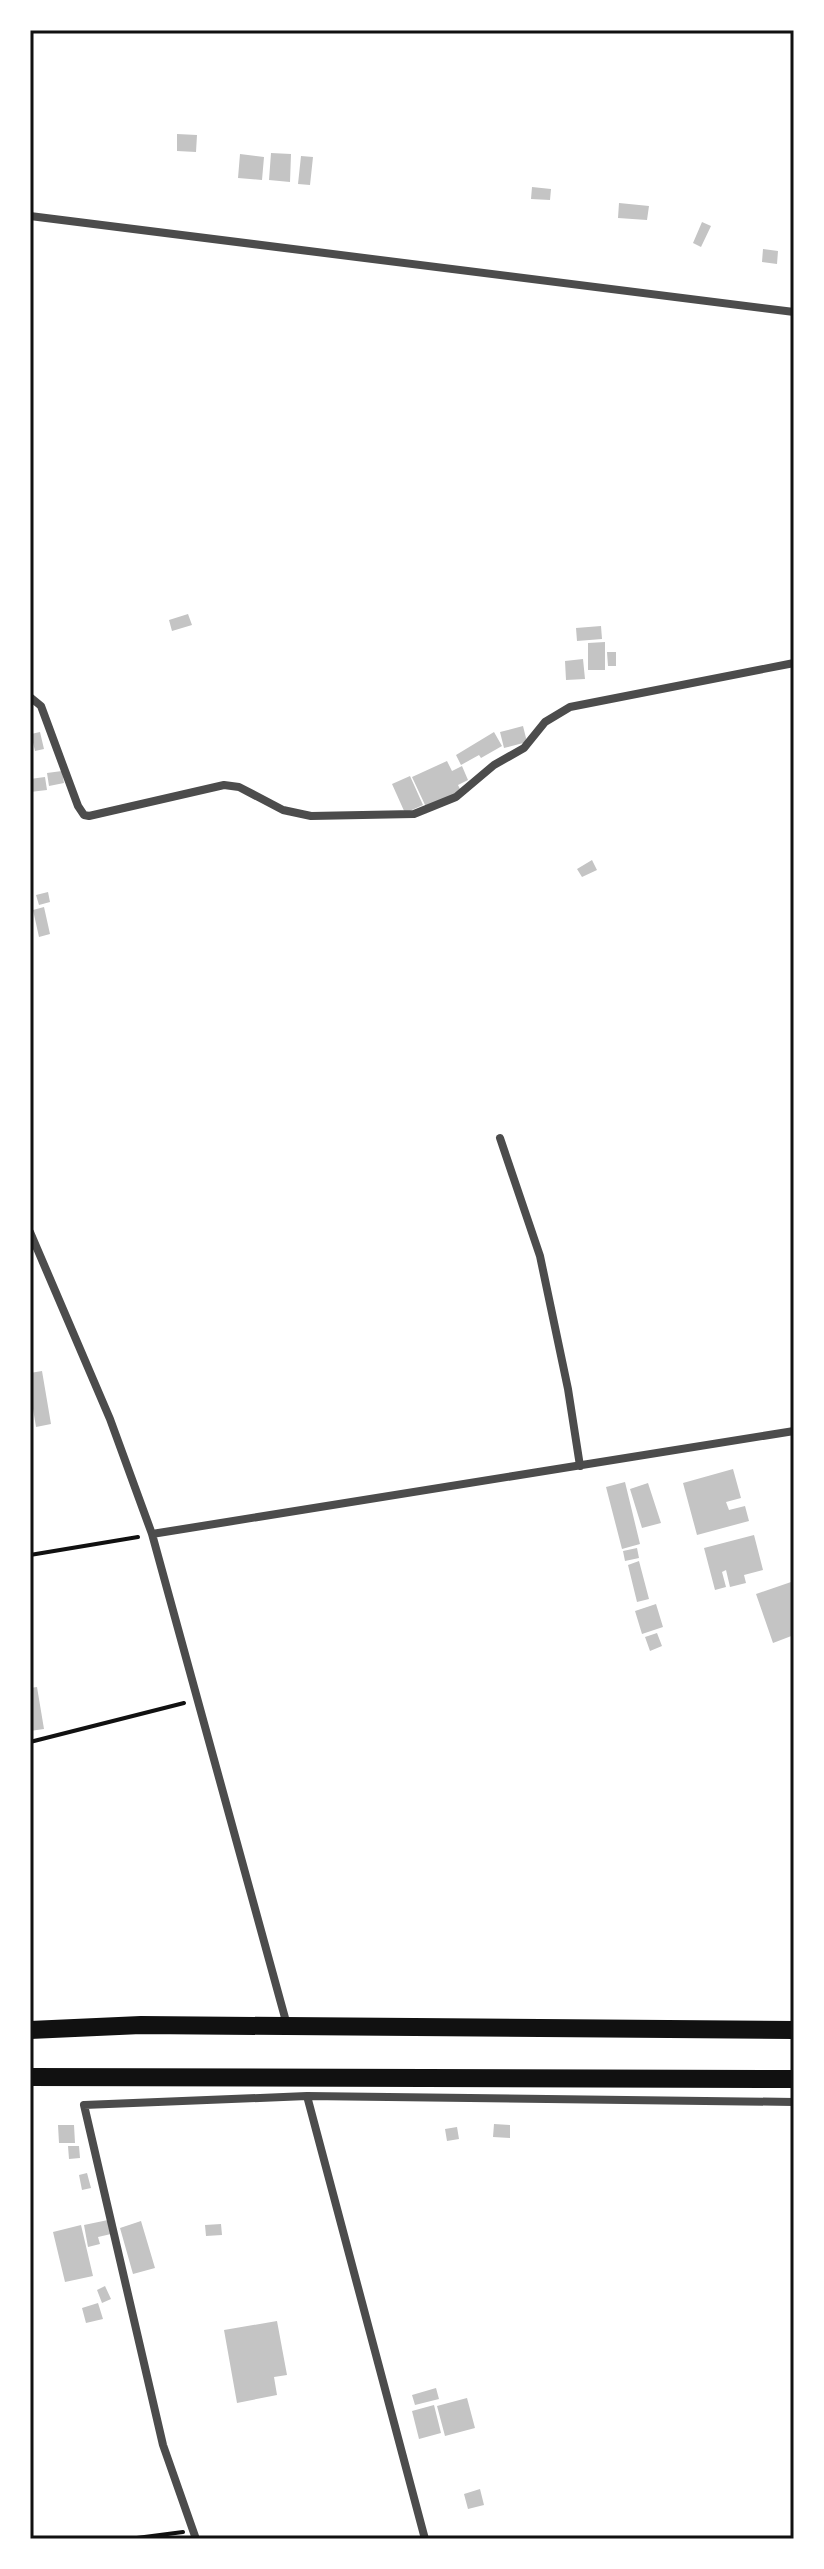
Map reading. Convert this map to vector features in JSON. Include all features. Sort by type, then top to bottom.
[{"type":"highway","points":[[30,2030],[141,2025],[794,2030]]},
{"type":"highway","points":[[30,2077],[794,2079]]},
{"type":"street","points":[[30,216],[794,312]]},
{"type":"street","points":[[30,697],[41,706],[84,815],[224,785],[239,787],[283,810],[311,816],[414,814],[456,797],[494,765],[524,748],[545,722],[570,707],[794,663]]},
{"type":"street","points":[[500,1138],[540,1256],[568,1389],[580,1466]]},
{"type":"street","points":[[30,1232],[110,1419],[152,1534],[287,2026]]},
{"type":"street","points":[[152,1534],[794,1431]]},
{"type":"street","points":[[195,2535],[163,2445],[84,2105],[307,2096],[794,2102]]},
{"type":"street","points":[[307,2096],[425,2539]]},
{"type":"path","points":[[30,1555],[152,1534]]},
{"type":"path","points":[[30,1742],[198,1699]]},
{"type":"path","points":[[129,2539],[195,2535]]},
{"type":"building","points":[[177,134],[197,135],[196,152],[177,151]]},
{"type":"building","points":[[271,153],[291,154],[290,182],[269,180]]},
{"type":"building","points":[[240,154],[264,157],[262,180],[238,178]]},
{"type":"building","points":[[301,156],[313,157],[310,185],[298,184]]},
{"type":"building","points":[[532,187],[551,189],[550,200],[531,199]]},
{"type":"building","points":[[619,203],[649,206],[647,220],[618,218]]},
{"type":"building","points":[[702,222],[711,226],[701,247],[693,243]]},
{"type":"building","points":[[763,249],[778,251],[777,264],[762,262]]},
{"type":"building","points":[[188,614],[192,625],[172,631],[169,620]]},
{"type":"building","points":[[601,626],[602,639],[577,641],[576,628]]},
{"type":"building","points":[[605,642],[605,670],[588,670],[588,643]]},
{"type":"building","points":[[607,652],[616,652],[616,666],[608,666]]},
{"type":"building","points":[[583,659],[585,679],[566,680],[565,661]]},
{"type":"building","points":[[523,726],[527,742],[504,748],[500,732]]},
{"type":"building","points":[[40,732],[44,749],[35,751],[31,734]]},
{"type":"building","points":[[494,732],[502,746],[461,765],[456,755]]},
{"type":"building","points":[[447,761],[452,771],[462,766],[468,780],[458,785],[461,791],[426,807],[412,777]]},
{"type":"building","points":[[62,771],[64,783],[49,786],[47,773]]},
{"type":"building","points":[[410,776],[423,805],[405,813],[392,784]]},
{"type":"building","points":[[45,777],[47,790],[30,792],[30,779]]},
{"type":"building","points":[[592,860],[597,870],[582,877],[577,869]]},
{"type":"building","points":[[48,892],[50,902],[39,905],[36,895]]},
{"type":"building","points":[[44,907],[50,934],[39,937],[33,910]]},
{"type":"building","points":[[42,1371],[51,1424],[36,1427],[30,1373]]},
{"type":"building","points":[[733,1469],[741,1498],[726,1502],[729,1510],[745,1506],[749,1521],[697,1535],[683,1483]]},
{"type":"building","points":[[625,1482],[640,1544],[622,1549],[606,1487]]},
{"type":"building","points":[[648,1483],[661,1523],[642,1528],[630,1489]]},
{"type":"building","points":[[754,1535],[763,1570],[744,1575],[746,1583],[730,1587],[726,1570],[722,1572],[726,1587],[715,1590],[704,1548]]},
{"type":"building","points":[[637,1548],[639,1558],[625,1561],[623,1551]]},
{"type":"building","points":[[639,1561],[649,1599],[637,1602],[628,1565]]},
{"type":"building","points":[[794,1581],[794,1635],[773,1643],[756,1594]]},
{"type":"building","points":[[656,1604],[663,1627],[642,1634],[635,1611]]},
{"type":"building","points":[[657,1633],[662,1646],[650,1651],[645,1637]]},
{"type":"building","points":[[37,1687],[44,1729],[30,1731],[30,1688]]},
{"type":"building","points":[[494,2124],[510,2125],[510,2138],[493,2137]]},
{"type":"building","points":[[58,2125],[74,2125],[75,2143],[59,2143]]},
{"type":"building","points":[[457,2127],[459,2139],[447,2141],[445,2129]]},
{"type":"building","points":[[68,2146],[79,2146],[80,2158],[69,2159]]},
{"type":"building","points":[[87,2173],[91,2188],[82,2190],[79,2175]]},
{"type":"building","points":[[108,2220],[111,2234],[98,2237],[100,2244],[88,2247],[84,2225]]},
{"type":"building","points":[[141,2221],[155,2268],[133,2274],[120,2228]]},
{"type":"building","points":[[221,2224],[222,2235],[206,2236],[205,2225]]},
{"type":"building","points":[[81,2225],[93,2276],[65,2282],[53,2232]]},
{"type":"building","points":[[105,2286],[111,2299],[102,2303],[97,2290]]},
{"type":"building","points":[[98,2303],[103,2319],[86,2323],[82,2308]]},
{"type":"building","points":[[277,2321],[287,2375],[274,2377],[277,2395],[237,2403],[224,2330]]},
{"type":"building","points":[[436,2388],[439,2399],[415,2405],[412,2395]]},
{"type":"building","points":[[467,2398],[475,2428],[445,2436],[437,2406]]},
{"type":"building","points":[[434,2405],[441,2433],[419,2439],[412,2411]]},
{"type":"building","points":[[480,2489],[484,2505],[468,2509],[464,2494]]}]
